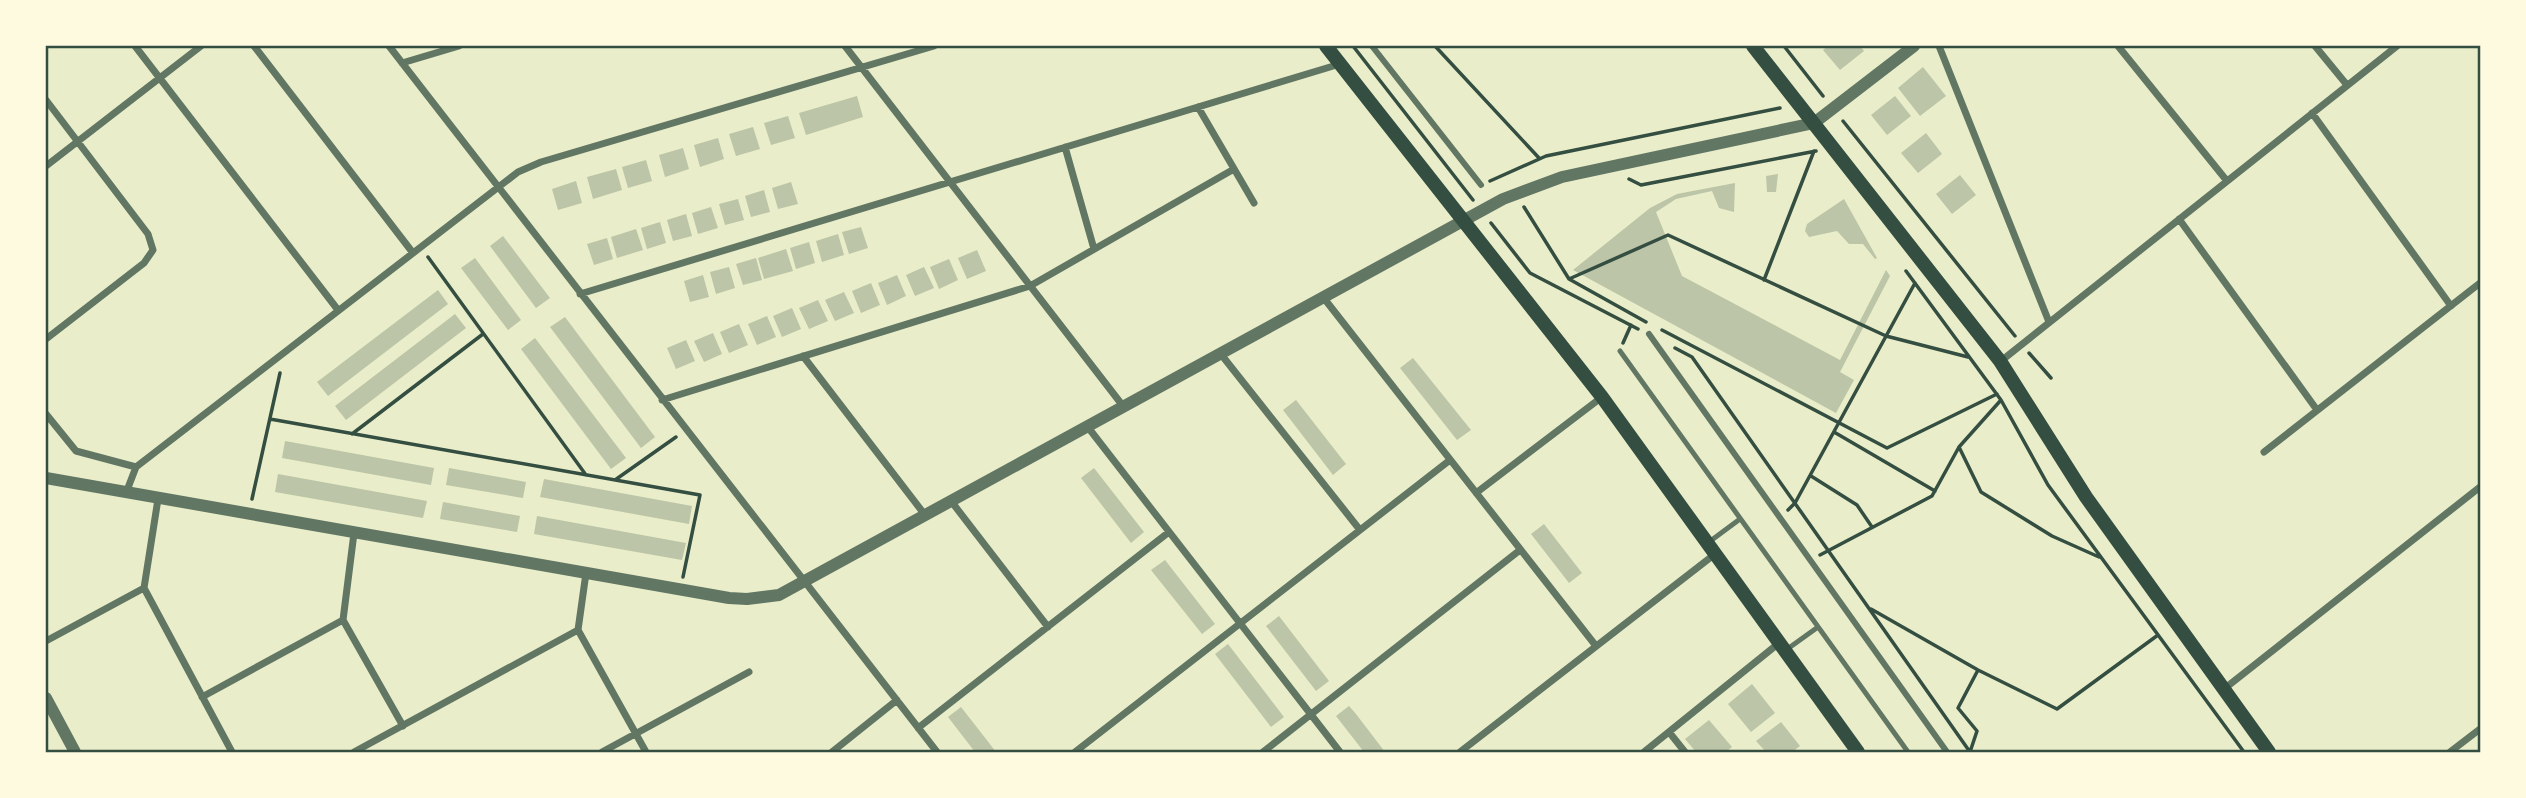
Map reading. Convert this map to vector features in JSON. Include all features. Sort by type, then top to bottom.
[{"type":"main road","points":[[1326,46],[1602,397],[1858,752]]},
{"type":"main road","points":[[1753,46],[2000,361],[2086,497],[2269,752]]},
{"type":"street","points":[[135,46],[338,310]]},
{"type":"street","points":[[46,166],[201,46]]},
{"type":"street","points":[[254,46],[413,253]]},
{"type":"street","points":[[389,46],[937,752]]},
{"type":"street","points":[[402,63],[459,46]]},
{"type":"street","points":[[845,46],[1123,406]]},
{"type":"street","points":[[126,493],[136,467],[518,172],[541,162],[934,46]]},
{"type":"street","points":[[1372,46],[1482,185]]},
{"type":"street","points":[[46,478],[681,590],[747,599],[779,594],[804,584],[1462,220],[1527,188],[1562,177],[1814,123],[1914,46]]},
{"type":"street","points":[[1939,46],[2049,322]]},
{"type":"street","points":[[2118,46],[2227,181]]},
{"type":"street","points":[[2315,46],[2347,85]]},
{"type":"street","points":[[2000,361],[2397,46]]},
{"type":"street","points":[[580,294],[1340,64]]},
{"type":"street","points":[[46,100],[148,234],[153,250],[145,263],[46,339]]},
{"type":"street","points":[[1198,107],[1254,202]]},
{"type":"street","points":[[2312,113],[2451,306]]},
{"type":"street","points":[[1065,147],[1094,249]]},
{"type":"street","points":[[662,400],[1030,286],[1234,169]]},
{"type":"street","points":[[2179,219],[2317,410]]},
{"type":"street","points":[[2264,452],[2480,283]]},
{"type":"street","points":[[1323,297],[1596,646]]},
{"type":"street","points":[[1649,334],[1947,752]]},
{"type":"street","points":[[1220,353],[1360,530]]},
{"type":"street","points":[[803,356],[925,515]]},
{"type":"street","points":[[1476,493],[1602,397]]},
{"type":"street","points":[[46,414],[76,451],[136,467]]},
{"type":"street","points":[[1087,426],[1340,752]]},
{"type":"street","points":[[1075,752],[1450,460]]},
{"type":"street","points":[[2223,689],[2480,486]]},
{"type":"street","points":[[158,499],[144,588],[232,752]]},
{"type":"street","points":[[951,501],[1048,627]]},
{"type":"street","points":[[918,728],[1169,532]]},
{"type":"street","points":[[354,533],[343,620],[403,726]]},
{"type":"street","points":[[1460,752],[1596,646],[1711,548]]},
{"type":"street","points":[[1263,752],[1521,550]]},
{"type":"street","points":[[586,573],[578,630],[646,752]]},
{"type":"street","points":[[46,641],[144,588]]},
{"type":"street","points":[[202,697],[343,620]]},
{"type":"street","points":[[354,752],[367,749],[403,726],[578,630]]},
{"type":"street","points":[[1644,752],[1782,647]]},
{"type":"street","points":[[602,752],[749,672]]},
{"type":"street","points":[[46,698],[75,752]]},
{"type":"street","points":[[832,752],[897,700]]},
{"type":"street","points":[[2450,752],[2480,729]]},
{"type":"street","points":[[1669,732],[1685,752]]},
{"type":"lane","points":[[1620,351],[1906,752]]},
{"type":"lane","points":[[1711,548],[1740,519]]},
{"type":"lane","points":[[1782,647],[1818,627]]},
{"type":"path","points":[[1353,46],[1530,273],[1692,357],[1970,752]]},
{"type":"path","points":[[1435,46],[1539,158]]},
{"type":"path","points":[[1784,46],[2051,378]]},
{"type":"path","points":[[1482,185],[1539,158],[1782,110],[1773,99]]},
{"type":"path","points":[[1814,151],[1823,162]]},
{"type":"path","points":[[1627,178],[1641,185],[1814,151]]},
{"type":"path","points":[[1764,280],[1814,151]]},
{"type":"path","points":[[1532,204],[1523,208],[1569,279],[1650,324]]},
{"type":"path","points":[[1569,279],[1668,235],[1886,336],[1970,357]]},
{"type":"path","points":[[420,247],[586,475]]},
{"type":"path","points":[[1898,261],[1997,394],[2048,485],[2244,752]]},
{"type":"path","points":[[1779,517],[1796,503],[1915,282]]},
{"type":"path","points":[[1620,351],[1631,325]]},
{"type":"path","points":[[1660,329],[1887,448],[1997,394]]},
{"type":"path","points":[[352,434],[483,334]]},
{"type":"path","points":[[248,515],[285,351]]},
{"type":"path","points":[[1810,561],[1932,496],[1959,447],[2001,400]]},
{"type":"path","points":[[270,419],[700,495],[681,590]]},
{"type":"path","points":[[615,480],[685,430]]},
{"type":"path","points":[[1834,432],[1935,491]]},
{"type":"path","points":[[1959,447],[1981,492],[2052,536],[2101,557]]},
{"type":"path","points":[[1811,476],[1857,505],[1872,527]]},
{"type":"path","points":[[1868,608],[1978,670],[2057,709],[2158,635]]},
{"type":"path","points":[[1970,752],[1977,731],[1958,708],[1978,670]]},
{"type":"building","points":[[1828,46],[1860,46],[1864,51],[1840,70],[1823,50]]},
{"type":"building","points":[[1923,67],[1946,96],[1920,116],[1898,88]]},
{"type":"building","points":[[857,96],[863,117],[806,135],[799,113]]},
{"type":"building","points":[[1895,96],[1911,116],[1887,135],[1871,115]]},
{"type":"building","points":[[788,116],[795,138],[771,145],[764,123]]},
{"type":"building","points":[[753,127],[760,149],[736,156],[729,134]]},
{"type":"building","points":[[1926,133],[1942,154],[1918,173],[1901,153]]},
{"type":"building","points":[[718,138],[724,159],[700,167],[694,145]]},
{"type":"building","points":[[683,148],[689,169],[665,177],[659,155]]},
{"type":"building","points":[[646,160],[652,181],[628,188],[622,167]]},
{"type":"building","points":[[616,169],[622,190],[593,199],[587,177]]},
{"type":"building","points":[[1778,174],[1776,192],[1767,192],[1766,176]]},
{"type":"building","points":[[1960,175],[1976,195],[1952,214],[1936,194]]},
{"type":"building","points":[[576,181],[582,203],[558,210],[552,189]]},
{"type":"building","points":[[791,182],[798,204],[778,209],[772,188]]},
{"type":"building","points":[[1735,183],[1734,212],[1719,208],[1712,191],[1676,199],[1656,212],[1682,276],[1840,360],[1886,270],[1890,276],[1840,372],[1854,380],[1836,413],[1573,270],[1650,208],[1677,194]]},
{"type":"building","points":[[764,190],[770,212],[751,217],[745,196]]},
{"type":"building","points":[[738,199],[744,220],[725,225],[719,204]]},
{"type":"building","points":[[1844,199],[1877,258],[1875,259],[1863,244],[1849,244],[1837,231],[1809,237],[1805,231],[1807,224]]},
{"type":"building","points":[[711,207],[718,228],[698,234],[692,213]]},
{"type":"building","points":[[686,214],[692,236],[673,241],[667,220]]},
{"type":"building","points":[[660,222],[666,243],[647,249],[641,228]]},
{"type":"building","points":[[861,227],[868,248],[849,254],[842,232]]},
{"type":"building","points":[[636,229],[643,250],[617,258],[611,237]]},
{"type":"building","points":[[838,234],[844,255],[822,262],[816,241]]},
{"type":"building","points":[[503,236],[550,298],[536,308],[490,246]]},
{"type":"building","points":[[607,238],[613,259],[594,265],[587,244]]},
{"type":"building","points":[[809,242],[815,263],[796,269],[790,248]]},
{"type":"building","points":[[786,249],[793,271],[764,279],[758,258]]},
{"type":"building","points":[[977,250],[986,271],[967,279],[958,258]]},
{"type":"building","points":[[475,258],[521,320],[508,330],[461,268]]},
{"type":"building","points":[[756,258],[762,280],[743,285],[736,264]]},
{"type":"building","points":[[949,259],[958,280],[939,289],[930,267]]},
{"type":"building","points":[[729,267],[735,288],[716,294],[710,272]]},
{"type":"building","points":[[924,267],[934,288],[915,296],[906,275]]},
{"type":"building","points":[[703,275],[709,297],[690,302],[684,281]]},
{"type":"building","points":[[897,275],[906,296],[887,305],[878,283]]},
{"type":"building","points":[[871,283],[880,305],[861,313],[852,291]]},
{"type":"building","points":[[438,290],[448,304],[328,396],[317,382]]},
{"type":"building","points":[[844,292],[854,313],[835,321],[825,300]]},
{"type":"building","points":[[818,300],[828,321],[809,329],[799,308]]},
{"type":"building","points":[[792,308],[801,329],[782,337],[773,316]]},
{"type":"building","points":[[455,314],[466,328],[346,420],[335,406]]},
{"type":"building","points":[[767,316],[776,337],[757,345],[748,324]]},
{"type":"building","points":[[565,317],[655,437],[641,448],[550,327]]},
{"type":"building","points":[[739,324],[748,345],[729,353],[720,332]]},
{"type":"building","points":[[713,333],[722,354],[704,362],[694,341]]},
{"type":"building","points":[[535,338],[626,458],[611,469],[521,349]]},
{"type":"building","points":[[686,340],[695,361],[676,369],[667,348]]},
{"type":"building","points":[[1413,358],[1471,430],[1457,440],[1400,368]]},
{"type":"building","points":[[1296,400],[1346,464],[1333,475],[1283,410]]},
{"type":"building","points":[[285,441],[434,468],[431,485],[282,458]]},
{"type":"building","points":[[449,468],[526,482],[523,498],[446,485]]},
{"type":"building","points":[[1094,468],[1144,532],[1131,543],[1081,478]]},
{"type":"building","points":[[278,474],[427,501],[423,518],[275,492]]},
{"type":"building","points":[[544,479],[692,506],[689,524],[540,497]]},
{"type":"building","points":[[443,502],[520,516],[517,532],[440,519]]},
{"type":"building","points":[[537,516],[686,543],[682,560],[534,534]]},
{"type":"building","points":[[1544,524],[1582,573],[1569,583],[1531,534]]},
{"type":"building","points":[[1165,560],[1215,624],[1202,634],[1151,570]]},
{"type":"building","points":[[1279,616],[1329,681],[1316,691],[1266,626]]},
{"type":"building","points":[[1228,644],[1284,717],[1271,727],[1215,654]]},
{"type":"building","points":[[1752,684],[1775,713],[1751,732],[1728,704]]},
{"type":"building","points":[[1349,706],[1385,752],[1364,752],[1336,716]]},
{"type":"building","points":[[961,707],[996,752],[975,752],[948,717]]},
{"type":"building","points":[[1709,720],[1732,747],[1726,752],[1696,752],[1685,739]]},
{"type":"building","points":[[1781,722],[1800,746],[1792,752],[1766,752],[1756,741]]}]
